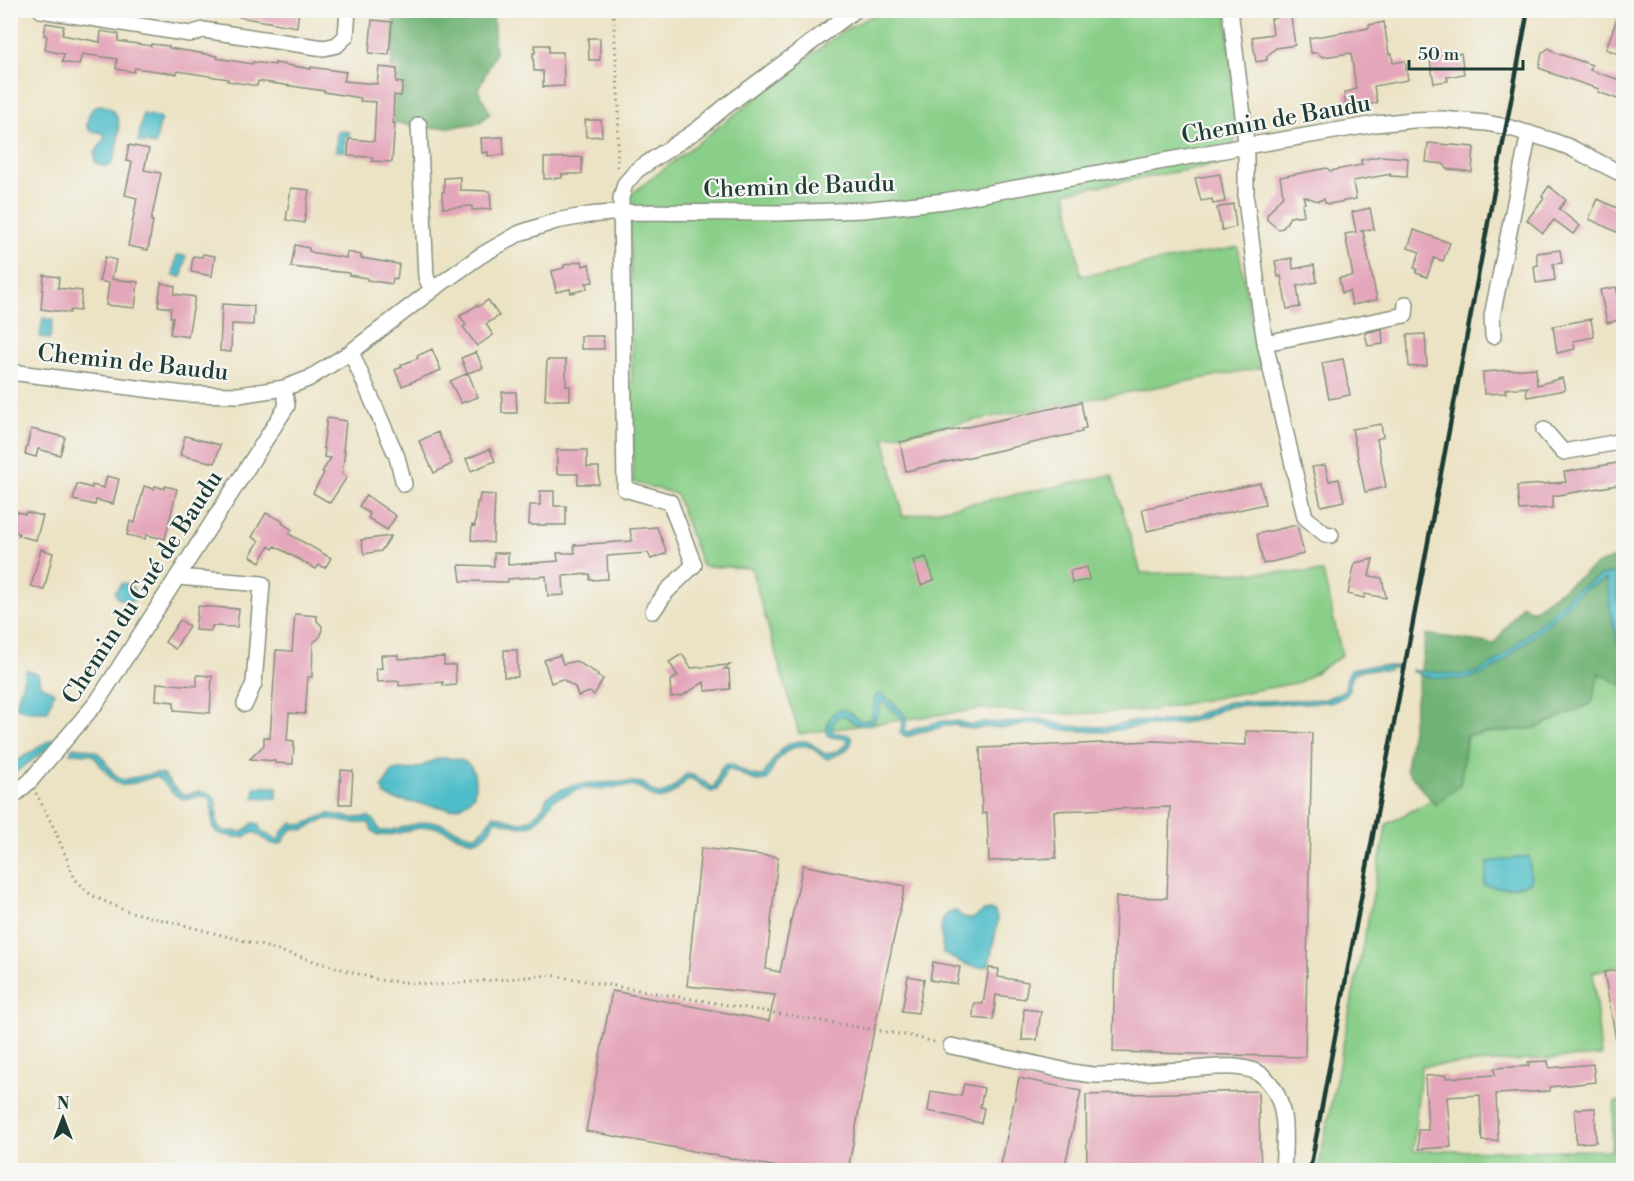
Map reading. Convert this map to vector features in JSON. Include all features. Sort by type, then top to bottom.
[{"type":"street","points":[[41,10],[190,34],[203,30],[324,48],[337,45],[346,36],[348,10]]},
{"type":"street","points":[[653,611],[667,591],[694,565],[670,502],[625,489],[621,198],[625,184],[637,170],[697,130],[855,10]]},
{"type":"street","points":[[1230,10],[1246,146],[1246,200],[1265,343],[1305,517],[1325,534],[1331,535]]},
{"type":"street","name":"Chemin de Baudu","points":[[10,372],[184,394],[239,395],[284,388],[308,379],[351,352],[480,256],[520,233],[556,221],[589,215],[622,212],[777,213],[863,210],[945,201],[1246,146],[1413,120],[1441,119],[1486,123],[1529,134],[1569,147],[1623,175]]},
{"type":"street","points":[[419,125],[426,277],[432,290]]},
{"type":"street","points":[[1493,336],[1492,316],[1529,134]]},
{"type":"street","points":[[1265,343],[1406,315],[1406,303]]},
{"type":"street","points":[[351,352],[397,457],[404,484]]},
{"type":"street","name":"Chemin du Gué de Baudu","points":[[10,800],[30,781],[97,702],[287,406],[284,388]]},
{"type":"street","points":[[1544,430],[1563,452],[1623,441]]},
{"type":"street","points":[[177,577],[262,584],[254,683],[245,704]]},
{"type":"street","points":[[951,1046],[1058,1069],[1098,1075],[1225,1067],[1246,1069],[1260,1074],[1272,1084],[1282,1111],[1283,1170]]},
{"type":"path","points":[[613,10],[620,107],[616,163],[617,179],[623,192]]},
{"type":"path","points":[[30,781],[75,879],[91,896],[124,910],[249,942],[379,980],[438,986],[550,975],[911,1036],[951,1046]]},
{"type":"green space","points":[[394,11],[493,11],[495,54],[478,90],[490,113],[479,123],[421,128],[395,122],[390,105]]},
{"type":"green space","points":[[881,11],[1226,11],[1237,134],[1229,162],[1066,192],[1081,276],[1238,247],[1260,368],[884,437],[903,517],[1112,475],[1141,573],[1323,572],[1342,656],[1300,682],[1152,710],[1069,714],[981,709],[799,734],[751,568],[702,566],[676,494],[633,482],[630,195],[843,31]]},
{"type":"green space","points":[[1623,555],[1623,686],[1599,673],[1592,703],[1536,728],[1467,735],[1460,785],[1435,805],[1406,769],[1426,634],[1494,644],[1522,605],[1532,611],[1598,564]]},
{"type":"green space","points":[[1623,665],[1623,965],[1593,972],[1601,1056],[1421,1066],[1413,1151],[1611,1150],[1615,1102],[1623,1101],[1623,1170],[1318,1170],[1387,824],[1460,785],[1465,732],[1599,673]]},
{"type":"water","points":[[101,105],[113,111],[119,129],[115,154],[109,166],[102,166],[95,162],[95,153],[105,138],[103,133],[90,131],[87,127],[92,110]]},
{"type":"water","points":[[143,114],[161,118],[155,145],[138,142]]},
{"type":"water","points":[[337,131],[349,132],[349,137],[345,137],[345,151],[336,151]]},
{"type":"water","points":[[177,255],[186,256],[182,277],[173,275]]},
{"type":"water","points":[[43,318],[53,320],[50,339],[40,337]]},
{"type":"water","points":[[1623,570],[1623,575],[1615,578],[1623,627],[1623,659],[1611,615],[1607,580],[1598,582],[1583,591],[1503,662],[1483,674],[1473,678],[1452,679],[1418,675],[1418,672],[1412,671],[1462,675],[1478,672],[1496,662],[1575,590],[1598,577]]},
{"type":"water","points":[[122,583],[132,588],[135,599],[129,602],[117,598],[115,592]]},
{"type":"water","points":[[1365,666],[1399,666],[1399,669],[1390,667],[1389,670],[1363,670],[1354,673],[1348,694],[1332,702],[1228,706],[1192,721],[1105,732],[1061,730],[1035,723],[1007,728],[972,729],[956,725],[945,726],[906,736],[900,733],[903,720],[884,702],[881,703],[876,717],[869,725],[858,724],[845,716],[838,716],[833,723],[832,732],[852,738],[850,746],[844,752],[828,759],[812,748],[797,746],[780,757],[768,779],[757,781],[727,769],[717,790],[711,792],[688,778],[674,792],[659,799],[635,786],[576,790],[554,800],[535,824],[521,827],[496,820],[488,832],[477,840],[433,827],[378,835],[369,823],[329,819],[303,830],[294,828],[278,845],[270,843],[254,832],[244,837],[234,837],[217,833],[213,827],[209,798],[198,796],[182,798],[155,777],[122,785],[111,777],[92,754],[70,753],[73,747],[97,752],[114,774],[122,780],[156,773],[163,775],[183,794],[199,791],[211,794],[216,800],[217,825],[224,831],[244,832],[253,823],[259,824],[260,830],[277,840],[292,823],[303,825],[330,814],[353,818],[369,817],[374,820],[380,831],[435,822],[475,835],[483,830],[494,815],[521,822],[528,820],[544,806],[549,796],[582,784],[638,782],[655,793],[661,794],[672,789],[686,774],[697,777],[714,787],[721,769],[726,764],[733,765],[750,775],[763,776],[786,746],[800,741],[812,744],[826,754],[833,752],[848,742],[846,739],[831,737],[827,734],[831,716],[842,710],[849,712],[860,721],[869,720],[872,717],[875,696],[880,694],[891,701],[907,718],[905,730],[908,732],[918,727],[944,721],[957,721],[972,725],[985,722],[1010,723],[1036,718],[1067,726],[1107,727],[1137,721],[1159,722],[1191,717],[1228,702],[1326,699],[1345,690],[1350,670]]},
{"type":"water","points":[[26,670],[38,674],[40,685],[54,692],[48,711],[29,711],[16,706]]},
{"type":"water","points":[[52,739],[57,740],[16,772],[11,772],[10,761],[14,763]]},
{"type":"water","points":[[444,758],[461,760],[471,767],[473,772],[474,795],[462,806],[451,809],[393,799],[385,795],[382,787],[393,771],[414,769]]},
{"type":"water","points":[[255,787],[277,787],[277,798],[254,798]]},
{"type":"water","points":[[1529,856],[1531,882],[1507,888],[1484,885],[1488,862]]},
{"type":"water","points":[[990,910],[995,912],[998,920],[989,965],[972,966],[943,953],[941,928],[945,916],[956,911],[963,917],[972,919]]},
{"type":"building","points":[[240,10],[299,10],[297,27],[239,17]]},
{"type":"building","points":[[1276,10],[1290,10],[1295,45],[1276,48],[1267,56],[1267,60],[1256,62],[1252,37],[1273,34],[1271,19],[1277,18]]},
{"type":"building","points":[[1620,10],[1623,10],[1623,43],[1619,54],[1606,49]]},
{"type":"building","points":[[372,20],[392,22],[389,55],[369,53]]},
{"type":"building","points":[[1384,22],[1389,54],[1392,54],[1393,63],[1405,61],[1408,80],[1374,86],[1377,103],[1346,106],[1344,93],[1356,89],[1351,53],[1323,57],[1317,53],[1311,53],[1309,38],[1369,28],[1369,25]]},
{"type":"building","points":[[46,23],[64,26],[62,35],[100,42],[101,31],[119,34],[118,41],[169,46],[169,48],[252,64],[253,62],[275,65],[275,63],[346,72],[344,81],[377,84],[379,67],[397,69],[396,82],[403,83],[401,96],[394,95],[393,123],[395,123],[392,162],[372,161],[372,157],[348,156],[349,139],[374,141],[376,102],[360,101],[361,98],[324,91],[258,81],[257,86],[178,71],[177,74],[135,68],[134,72],[116,69],[117,59],[82,54],[79,65],[62,62],[64,54],[45,50]]},
{"type":"building","points":[[588,38],[600,38],[600,60],[589,60]]},
{"type":"building","points":[[535,45],[549,45],[549,52],[563,52],[564,86],[543,87],[543,71],[534,71]]},
{"type":"building","points":[[1549,48],[1556,53],[1592,65],[1590,70],[1623,81],[1623,101],[1598,92],[1599,89],[1539,68],[1542,53]]},
{"type":"building","points":[[1443,51],[1444,56],[1461,53],[1464,74],[1447,77],[1448,81],[1434,83],[1429,54]]},
{"type":"building","points":[[585,120],[601,120],[602,136],[586,137]]},
{"type":"building","points":[[503,137],[504,155],[488,156],[488,152],[482,153],[481,138]]},
{"type":"building","points":[[1428,143],[1474,147],[1472,172],[1447,169],[1444,164],[1426,162]]},
{"type":"building","points":[[129,145],[149,149],[144,170],[161,173],[151,221],[153,221],[148,250],[128,246],[137,198],[125,195],[132,162],[126,161]]},
{"type":"building","points":[[1381,156],[1408,158],[1407,177],[1390,176],[1391,174],[1353,181],[1356,199],[1329,204],[1325,203],[1324,199],[1318,201],[1303,196],[1304,215],[1290,217],[1283,228],[1278,229],[1267,220],[1267,215],[1283,195],[1280,177],[1327,168],[1330,171],[1362,165],[1361,160]]},
{"type":"building","points":[[582,157],[582,174],[562,174],[562,178],[544,179],[544,158]]},
{"type":"building","points":[[1220,174],[1225,202],[1213,204],[1212,199],[1201,201],[1195,178]]},
{"type":"building","points":[[460,177],[460,190],[490,191],[491,209],[472,210],[472,206],[443,208],[444,178]]},
{"type":"building","points":[[1549,186],[1566,200],[1559,209],[1580,226],[1573,234],[1554,220],[1543,233],[1527,220],[1544,198],[1542,196]]},
{"type":"building","points":[[291,188],[309,190],[304,223],[286,220]]},
{"type":"building","points":[[1598,199],[1623,211],[1623,235],[1589,219]]},
{"type":"building","points":[[1233,204],[1236,227],[1222,230],[1217,208]]},
{"type":"building","points":[[1370,208],[1374,229],[1360,231],[1363,231],[1377,300],[1352,305],[1349,291],[1342,293],[1339,278],[1353,276],[1345,234],[1356,232],[1352,212]]},
{"type":"building","points":[[1414,230],[1450,243],[1443,261],[1434,258],[1427,277],[1416,273],[1417,269],[1414,268],[1420,252],[1408,248]]},
{"type":"building","points":[[295,245],[309,248],[309,251],[315,253],[346,258],[347,252],[361,255],[361,258],[398,264],[397,279],[393,278],[392,284],[367,280],[367,278],[349,275],[349,273],[291,267]]},
{"type":"building","points":[[1560,250],[1562,263],[1553,264],[1555,280],[1536,283],[1534,266],[1538,265],[1536,253]]},
{"type":"building","points":[[203,254],[215,256],[212,276],[191,272],[193,256],[202,257]]},
{"type":"building","points":[[105,257],[116,260],[112,279],[138,282],[135,308],[106,305],[109,283],[99,281]]},
{"type":"building","points":[[1292,258],[1293,269],[1314,265],[1317,282],[1297,286],[1300,307],[1287,309],[1281,276],[1278,277],[1275,261]]},
{"type":"building","points":[[582,261],[583,266],[589,264],[593,282],[586,283],[587,289],[571,293],[570,289],[556,292],[552,271],[564,268],[564,265]]},
{"type":"building","points":[[44,275],[59,277],[58,288],[82,291],[80,311],[70,310],[70,313],[41,309]]},
{"type":"building","points":[[161,283],[175,286],[174,294],[195,297],[188,337],[170,334],[173,317],[170,317],[171,308],[158,306]]},
{"type":"building","points":[[1616,287],[1620,303],[1623,302],[1623,319],[1607,323],[1600,290]]},
{"type":"building","points":[[488,300],[499,316],[486,324],[493,335],[477,346],[463,327],[466,325],[460,316]]},
{"type":"building","points":[[222,304],[254,306],[253,325],[232,324],[231,352],[220,351]]},
{"type":"building","points":[[1591,319],[1594,337],[1573,341],[1575,349],[1557,353],[1553,326]]},
{"type":"building","points":[[1382,329],[1383,344],[1368,346],[1365,333]]},
{"type":"building","points":[[1425,334],[1427,366],[1409,367],[1407,335]]},
{"type":"building","points":[[581,336],[603,336],[604,349],[581,349]]},
{"type":"building","points":[[432,349],[441,370],[402,386],[395,370]]},
{"type":"building","points":[[476,352],[483,368],[467,373],[461,358]]},
{"type":"building","points":[[1343,359],[1350,395],[1329,399],[1322,363]]},
{"type":"building","points":[[547,360],[566,360],[566,386],[570,386],[570,400],[545,400]]},
{"type":"building","points":[[1536,368],[1537,385],[1562,378],[1565,390],[1527,397],[1526,388],[1529,387],[1505,389],[1506,393],[1484,394],[1483,372]]},
{"type":"building","points":[[468,373],[478,397],[461,403],[450,381]]},
{"type":"building","points":[[502,392],[516,392],[517,413],[502,413]]},
{"type":"building","points":[[1081,402],[1086,428],[1081,429],[1082,432],[906,471],[900,442]]},
{"type":"building","points":[[327,418],[346,421],[342,474],[347,477],[330,503],[313,493],[331,458],[324,457],[325,448],[323,448]]},
{"type":"building","points":[[1381,424],[1383,437],[1377,439],[1386,487],[1365,492],[1352,429]]},
{"type":"building","points":[[31,429],[65,437],[60,455],[38,449],[36,457],[25,454]]},
{"type":"building","points":[[438,432],[452,464],[434,473],[419,441]]},
{"type":"building","points":[[185,436],[220,445],[215,463],[180,455]]},
{"type":"building","points":[[490,449],[495,461],[471,471],[466,459]]},
{"type":"building","points":[[557,450],[587,450],[587,467],[599,467],[599,484],[578,484],[578,474],[557,474]]},
{"type":"building","points":[[1623,462],[1623,484],[1553,496],[1553,508],[1519,510],[1517,486],[1566,482],[1564,472]]},
{"type":"building","points":[[1325,465],[1329,481],[1339,479],[1344,501],[1321,506],[1312,467]]},
{"type":"building","points":[[107,476],[119,479],[113,504],[96,500],[95,505],[73,500],[77,484],[104,488]]},
{"type":"building","points":[[1260,483],[1265,504],[1147,531],[1142,509]]},
{"type":"building","points":[[144,486],[154,489],[155,486],[165,489],[165,486],[177,489],[165,539],[146,535],[145,539],[127,535],[130,521],[135,523]]},
{"type":"building","points":[[540,491],[554,491],[554,506],[566,506],[566,525],[529,525],[530,505],[540,505]]},
{"type":"building","points":[[480,494],[495,495],[493,543],[471,540],[472,525],[475,526]]},
{"type":"building","points":[[366,495],[396,516],[387,530],[368,518],[370,514],[359,506]]},
{"type":"building","points":[[10,510],[43,516],[36,540],[18,536],[19,533],[10,531]]},
{"type":"building","points":[[266,513],[283,521],[282,523],[292,530],[289,534],[331,558],[325,568],[319,565],[316,569],[275,546],[273,549],[269,546],[260,562],[250,556],[259,541],[252,537]]},
{"type":"building","points":[[1297,525],[1304,554],[1263,564],[1257,534]]},
{"type":"building","points":[[657,527],[667,553],[651,559],[648,553],[607,556],[608,579],[590,580],[590,574],[563,576],[564,595],[548,596],[546,576],[508,579],[508,582],[461,581],[459,565],[494,566],[494,553],[508,553],[508,565],[558,561],[557,553],[575,553],[574,545],[632,541],[630,529]]},
{"type":"building","points":[[391,536],[381,551],[364,554],[361,540]]},
{"type":"building","points":[[41,549],[53,553],[44,590],[31,586]]},
{"type":"building","points":[[926,557],[934,580],[921,585],[913,561]]},
{"type":"building","points":[[1373,559],[1369,576],[1382,578],[1386,598],[1365,594],[1364,598],[1348,594],[1355,563]]},
{"type":"building","points":[[1087,567],[1089,580],[1072,583],[1070,571]]},
{"type":"building","points":[[198,606],[239,609],[237,627],[212,626],[211,631],[195,630]]},
{"type":"building","points":[[295,614],[317,616],[317,621],[322,626],[321,636],[313,643],[312,677],[308,677],[305,714],[289,713],[287,740],[294,741],[293,764],[250,759],[264,745],[264,737],[270,738],[276,650],[292,651]]},
{"type":"building","points":[[180,620],[189,626],[175,649],[165,642]]},
{"type":"building","points":[[504,650],[517,650],[518,677],[504,677]]},
{"type":"building","points":[[682,654],[691,668],[730,665],[724,669],[729,669],[730,689],[705,691],[704,682],[682,696],[671,697],[670,681],[678,676],[669,662]]},
{"type":"building","points":[[381,655],[398,655],[398,659],[444,657],[444,665],[455,665],[456,685],[443,686],[443,682],[399,686],[399,681],[377,682],[376,669],[382,668]]},
{"type":"building","points":[[560,655],[563,664],[576,661],[603,679],[594,695],[590,692],[578,696],[575,687],[562,679],[551,683],[544,660]]},
{"type":"building","points":[[197,675],[212,676],[210,713],[174,710],[174,702],[156,700],[157,683],[197,686]]},
{"type":"building","points":[[1246,731],[1312,733],[1305,1057],[1113,1052],[1116,897],[1167,898],[1170,807],[1054,811],[1056,858],[989,861],[987,813],[982,814],[980,748],[1154,741],[1246,745]]},
{"type":"building","points":[[341,770],[353,771],[351,804],[339,804]]},
{"type":"building","points":[[701,848],[778,857],[766,969],[780,972],[803,865],[905,886],[872,1040],[848,1170],[794,1170],[586,1131],[612,991],[769,1021],[775,995],[687,986]]},
{"type":"building","points":[[933,962],[960,967],[957,984],[930,980]]},
{"type":"building","points":[[989,968],[999,969],[998,977],[1028,982],[1025,999],[996,995],[993,1020],[973,1018],[974,1003],[983,1004]]},
{"type":"building","points":[[1623,969],[1623,1045],[1617,1046],[1604,972]]},
{"type":"building","points":[[908,976],[924,979],[918,1013],[902,1011]]},
{"type":"building","points":[[1024,1009],[1041,1011],[1037,1040],[1022,1040]]},
{"type":"building","points":[[1548,1061],[1549,1068],[1593,1064],[1595,1082],[1550,1087],[1550,1091],[1496,1094],[1498,1141],[1482,1141],[1480,1095],[1447,1097],[1451,1147],[1419,1149],[1418,1130],[1428,1130],[1425,1076],[1446,1075],[1446,1078],[1495,1075],[1494,1068],[1529,1066],[1528,1062]]},
{"type":"building","points":[[1019,1078],[1081,1091],[1064,1170],[1000,1170]]},
{"type":"building","points":[[964,1084],[984,1088],[980,1107],[984,1108],[981,1123],[928,1111],[931,1091],[961,1096]]},
{"type":"building","points":[[1258,1091],[1261,1170],[1087,1170],[1086,1095]]},
{"type":"building","points":[[1595,1108],[1596,1142],[1576,1143],[1575,1109]]},
{"type":"railway","points":[[1310,1170],[1528,10]]}]
